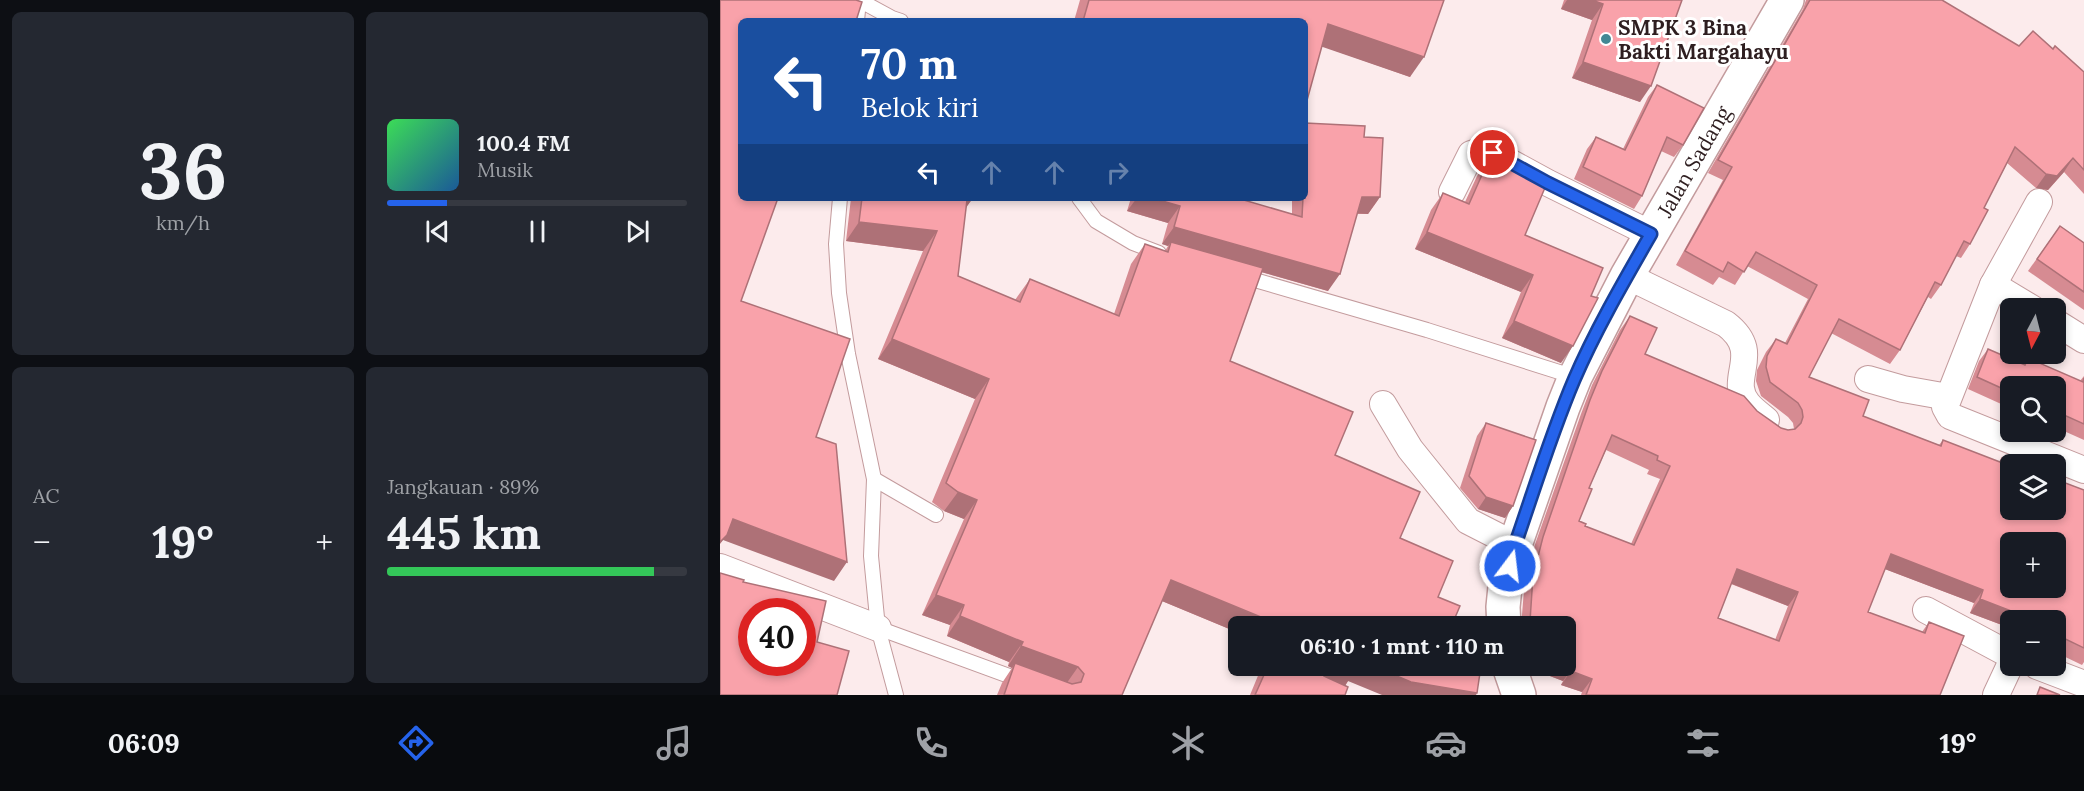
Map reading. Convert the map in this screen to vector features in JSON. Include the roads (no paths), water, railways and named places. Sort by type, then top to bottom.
[{"type":"street","name":"Jalan Sadang","points":[[1503,616],[1505,587],[1515,545],[1575,377],[1627,276],[1787,0]]},
{"type":"street","points":[[1452,192],[1471,154],[1483,150],[1651,234]]},
{"type":"street","points":[[2039,202],[1993,285],[1945,407],[1950,416],[2084,470]]},
{"type":"street","points":[[1627,276],[1726,324],[1736,332],[1744,347],[1741,384],[1744,399],[1761,416],[1779,429]]},
{"type":"street","points":[[1993,285],[2015,298]]},
{"type":"street","points":[[2066,329],[2084,340]]},
{"type":"street","points":[[1868,378],[1903,389],[1948,397]]},
{"type":"street","points":[[1383,404],[1410,449],[1468,521],[1515,545]]},
{"type":"street","points":[[720,567],[878,628]]},
{"type":"street","points":[[1926,610],[2000,650]]},
{"type":"street","points":[[1512,676],[1519,695]]},
{"type":"street","points":[[1996,695],[2005,676]]},
{"type":"street","points":[[2063,676],[2084,684]]},
{"type":"lane","points":[[857,18],[859,0],[892,18]]},
{"type":"lane","points":[[840,201],[836,244],[839,293],[848,354],[874,479],[871,556],[878,628],[896,695]]},
{"type":"lane","points":[[1081,201],[1096,221],[1107,228],[1142,247],[1173,257]]},
{"type":"lane","points":[[1228,272],[1428,330],[1575,377]]},
{"type":"lane","points":[[874,479],[936,515]]},
{"type":"lane","points":[[878,628],[1040,687]]},
{"type":"place","name":"SMPK 3 Bina Bakti Margahayu","points":[[1606,39]]}]
